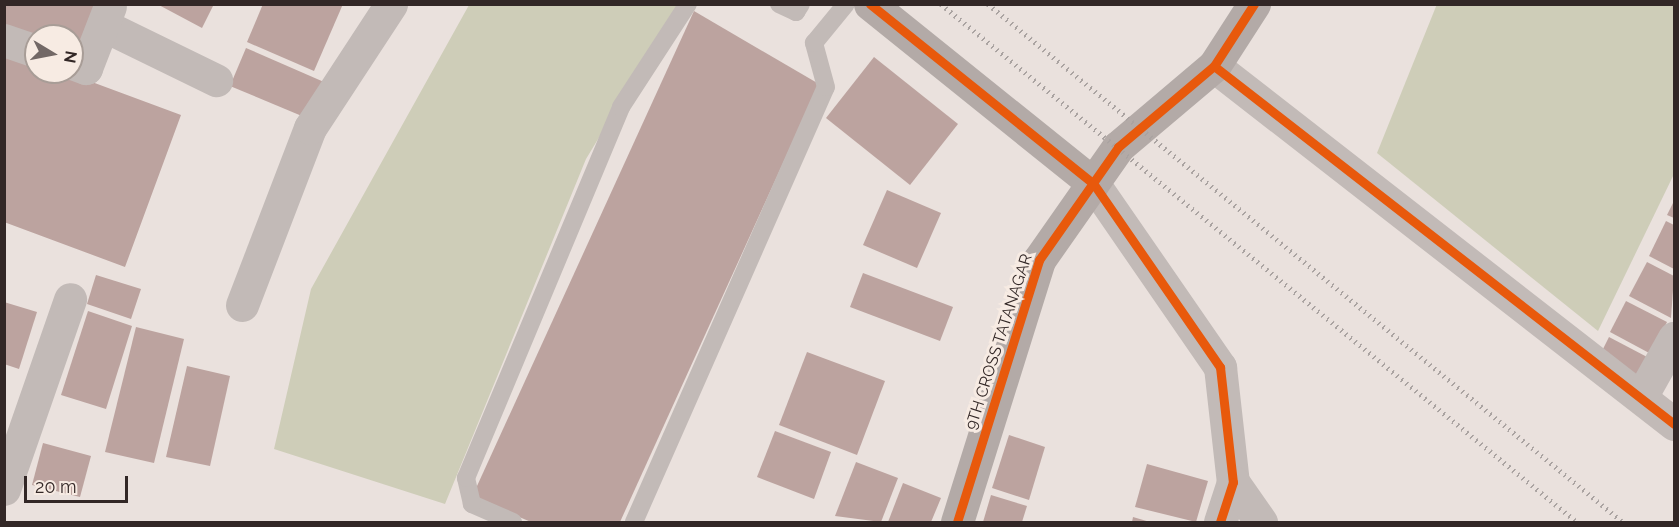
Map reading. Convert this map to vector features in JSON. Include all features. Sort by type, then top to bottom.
[{"type":"street","points":[[242,305],[310,128],[391,4]]},
{"type":"street","points":[[870,4],[1094,183],[1220,367],[1233,482],[1220,522]]},
{"type":"street","name":"9TH CROSS TATANAGAR","points":[[957,522],[1039,260],[1118,147],[1214,66],[1254,4]]},
{"type":"street","points":[[84,67],[86,68],[107,15],[216,80]]},
{"type":"street","points":[[4,40],[24,47]]},
{"type":"street","points":[[1214,66],[1674,424]]},
{"type":"street","points":[[4,489],[70,299]]},
{"type":"street","points":[[1641,398],[1674,338]]},
{"type":"street","points":[[1233,482],[1261,522]]},
{"type":"lane","points":[[513,522],[472,504],[466,478],[621,106],[688,4]]},
{"type":"lane","points":[[779,4],[793,12],[801,4]]},
{"type":"lane","points":[[634,522],[826,87],[814,43],[846,4]]},
{"type":"green space","points":[[1437,4],[1674,5],[1674,174],[1598,331],[1377,153]]},
{"type":"green space","points":[[469,5],[679,5],[586,159],[445,504],[274,449],[311,289]]},
{"type":"building","points":[[4,4],[101,4],[84,50],[84,24],[24,24],[24,32],[4,26]]},
{"type":"building","points":[[157,4],[214,4],[202,28]]},
{"type":"building","points":[[263,4],[343,4],[314,71],[247,42]]},
{"type":"building","points":[[694,11],[819,84],[620,522],[531,522],[472,497]]},
{"type":"building","points":[[246,48],[324,82],[309,119],[230,86]]},
{"type":"building","points":[[4,50],[24,57],[24,84],[84,84],[84,79],[181,115],[125,267],[4,222]]},
{"type":"building","points":[[874,57],[958,124],[910,185],[826,118]]},
{"type":"building","points":[[887,190],[941,213],[917,268],[863,245]]},
{"type":"building","points":[[1674,201],[1674,218],[1667,215]]},
{"type":"building","points":[[1666,221],[1674,225],[1674,269],[1649,256]]},
{"type":"building","points":[[1647,262],[1674,276],[1671,318],[1629,296]]},
{"type":"building","points":[[863,273],[953,307],[940,341],[850,307]]},
{"type":"building","points":[[96,275],[141,289],[131,319],[87,304]]},
{"type":"building","points":[[1626,301],[1667,322],[1651,354],[1610,332]]},
{"type":"building","points":[[4,302],[37,312],[19,369],[4,364]]},
{"type":"building","points":[[88,311],[132,326],[106,409],[61,395]]},
{"type":"building","points":[[136,327],[184,339],[154,463],[105,452]]},
{"type":"building","points":[[1609,337],[1649,358],[1638,379],[1598,359]]},
{"type":"building","points":[[807,352],[885,381],[857,455],[779,425]]},
{"type":"building","points":[[187,366],[230,376],[210,466],[166,457]]},
{"type":"building","points":[[775,431],[831,452],[814,499],[757,477]]},
{"type":"building","points":[[1009,435],[1045,447],[1029,500],[992,488]]},
{"type":"building","points":[[43,443],[91,456],[80,497],[32,485]]},
{"type":"building","points":[[856,462],[898,478],[881,522],[835,516]]},
{"type":"building","points":[[1147,464],[1208,481],[1196,522],[1135,507]]},
{"type":"building","points":[[903,483],[941,498],[931,522],[888,522]]},
{"type":"building","points":[[991,495],[1027,506],[1022,522],[983,522]]},
{"type":"building","points":[[1133,517],[1150,522],[1132,522]]},
{"type":"railway","points":[[941,4],[1577,522]]},
{"type":"railway","points":[[988,4],[1623,522]]},
{"type":"cycle path","points":[[870,4],[1093,183],[1220,367],[1233,482],[1220,522]]},
{"type":"cycle path","points":[[957,522],[1039,260],[1118,147],[1214,66],[1254,4]]},
{"type":"cycle path","points":[[1214,66],[1674,424]]}]
